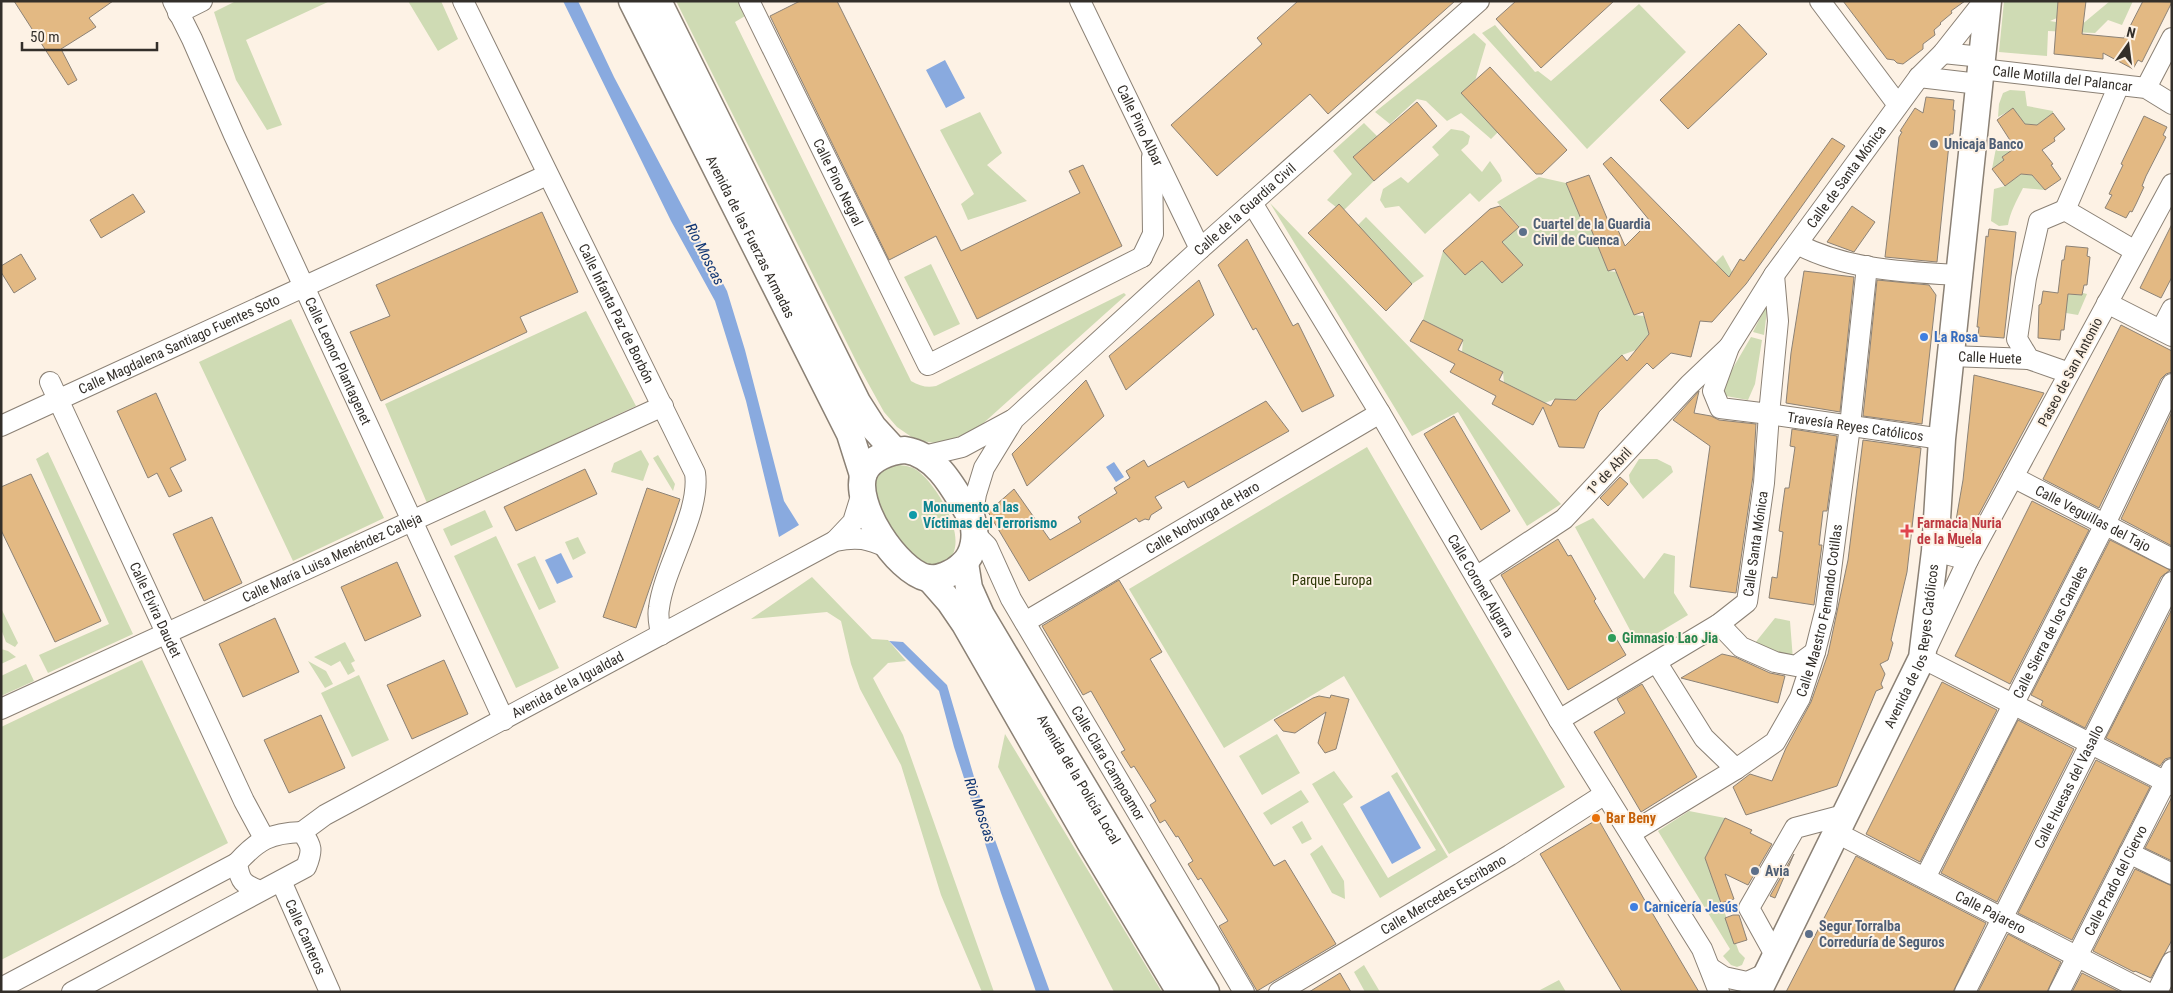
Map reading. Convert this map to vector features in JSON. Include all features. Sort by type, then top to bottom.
[{"type":"main road","name":"Avenida de las Fuerzas Armadas","points":[[632,1],[850,434],[863,484]]},
{"type":"main road","name":"Avenida de las Fuerzas Armadas","points":[[658,1],[857,402],[873,427],[895,451]]},
{"type":"main road","name":"Avenida de los Reyes Católicos","points":[[1767,973],[1922,658],[1935,551],[1942,439],[1960,275],[1986,1]]},
{"type":"main road","points":[[895,451],[914,451],[933,463],[949,481],[974,527],[970,553],[965,563],[948,574],[928,578],[915,574],[906,568],[889,548],[873,522],[863,484],[873,461],[895,451]]},
{"type":"main road","name":"Avenida de la Policía Local","points":[[965,563],[968,588],[981,615],[1206,992]]},
{"type":"main road","name":"Avenida de la Policía Local","points":[[928,578],[950,602],[965,624],[1090,842],[1180,992]]},
{"type":"street","points":[[175,7],[202,1]]},
{"type":"street","name":"Calle Infanta Paz de Borbón","points":[[462,1],[692,464],[696,482],[693,504],[659,606],[661,635]]},
{"type":"street","name":"Calle Pino Negral","points":[[749,1],[928,365],[1142,257]]},
{"type":"street","name":"Calle Pino Albar","points":[[1080,1],[1200,249]]},
{"type":"street","name":"Calle de la Guardia Civil","points":[[924,456],[962,447],[1014,419],[1200,249],[1479,1]]},
{"type":"street","points":[[1820,1],[1898,106]]},
{"type":"street","points":[[1919,77],[1943,54],[1986,1]]},
{"type":"street","name":"Calle Leonor Plantagenet","points":[[175,7],[192,39],[504,720]]},
{"type":"street","points":[[2146,88],[2172,38]]},
{"type":"street","points":[[1943,54],[1980,70]]},
{"type":"street","points":[[1919,77],[1980,70]]},
{"type":"street","name":"Calle Motilla del Palancar","points":[[1980,70],[2146,88],[2172,104]]},
{"type":"street","name":"Calle de Santa Mónica","points":[[1774,275],[1919,77]]},
{"type":"street","points":[[2029,359],[2017,340],[2026,278],[2038,221],[2065,210],[2119,85]]},
{"type":"street","points":[[1152,150],[1153,234],[1142,257],[1162,284]]},
{"type":"street","name":"Calle Magdalena Santiago Fuentes Soto","points":[[1,426],[55,390],[305,287],[548,175]]},
{"type":"street","name":"Paseo de San Antonio","points":[[1922,658],[1968,560],[2172,184]]},
{"type":"street","name":"Calle Coronel Algarra","points":[[1252,203],[1380,413],[1559,720],[1702,949],[1719,992]]},
{"type":"street","points":[[2065,210],[2135,251]]},
{"type":"street","points":[[1796,244],[1818,255],[1867,266],[1876,270],[1960,275]]},
{"type":"street","name":"Calle Maestro Fernando Cotillas","points":[[1631,833],[1736,769],[1775,742],[1800,698],[1815,652],[1826,608],[1850,426],[1867,266]]},
{"type":"street","points":[[1769,414],[1720,408],[1713,391],[1729,347],[1774,275]]},
{"type":"street","name":"Calle Santa Mónica","points":[[1559,720],[1657,663],[1719,624],[1747,602],[1764,483],[1778,321],[1774,275]]},
{"type":"street","points":[[2107,303],[2166,333],[2172,309]]},
{"type":"street","name":"1º de Abril","points":[[1476,578],[1564,519],[1689,385],[1729,347]]},
{"type":"street","name":"Calle Huete","points":[[1951,356],[2029,359],[2069,373]]},
{"type":"street","name":"Calle Sierra de los Canales","points":[[1925,878],[2105,524],[2172,384]]},
{"type":"street","name":"Calle Elvira Daudet","points":[[55,390],[244,801],[264,838]]},
{"type":"street","name":"Calle María Luisa Menéndez Calleja","points":[[1,709],[663,406]]},
{"type":"street","name":"Calle Norburga de Haro","points":[[1025,622],[1380,413]]},
{"type":"street","name":"Travesía Reyes Católicos","points":[[1769,414],[1942,439]]},
{"type":"street","name":"Calle de la Guardia Civil","points":[[974,527],[976,494],[984,468],[1014,419]]},
{"type":"street","name":"Calle Veguillas del Tajo","points":[[2013,477],[2172,559]]},
{"type":"street","name":"Avenida de la Igualdad","points":[[835,542],[853,522],[863,484]]},
{"type":"street","name":"Calle Clara Campoamor","points":[[974,527],[987,546],[1011,599],[1244,992]]},
{"type":"street","name":"Avenida de la Igualdad","points":[[302,832],[325,816],[835,542],[865,538],[889,548]]},
{"type":"street","points":[[1935,551],[1968,560]]},
{"type":"street","name":"Calle Huesas del Vasallo","points":[[1965,992],[2172,582]]},
{"type":"street","points":[[1719,624],[1741,647],[1775,662],[1796,666],[1815,652]]},
{"type":"street","points":[[1922,658],[2014,705],[2170,778]]},
{"type":"street","points":[[1657,663],[1704,738],[1736,769]]},
{"type":"street","name":"Calle Prado del Ciervo","points":[[2059,992],[2129,853],[2170,778]]},
{"type":"street","name":"Calle Mercedes Escribano","points":[[1279,992],[1510,855],[1605,794]]},
{"type":"street","points":[[1710,968],[1724,977],[1747,982],[1767,973],[1749,908],[1795,828],[1840,824]]},
{"type":"street","name":"Calle Pajarero","points":[[1840,824],[1925,878],[2146,992]]},
{"type":"street","points":[[1,988],[237,864],[249,850],[264,838],[281,833],[302,832],[309,842],[312,854],[306,867],[72,992]]},
{"type":"street","points":[[2129,853],[2172,874]]},
{"type":"street","points":[[237,864],[239,876],[245,885],[260,891]]},
{"type":"street","name":"Calle Canteros","points":[[281,881],[330,992]]},
{"type":"street","points":[[2157,992],[2172,962]]},
{"type":"green space","points":[[236,1],[330,1],[246,40],[282,125],[267,130],[236,80],[214,12]]},
{"type":"green space","points":[[408,1],[441,1],[458,39],[438,51]]},
{"type":"green space","points":[[676,1],[738,1],[745,16],[735,22],[911,381],[924,386],[936,386],[1124,293],[1126,295],[978,428],[941,444],[916,440],[897,427],[884,412],[858,365]]},
{"type":"green space","points":[[2004,1],[2058,1],[2057,18],[2050,21],[2080,26],[2110,1],[2133,1],[2122,25],[2108,20],[2095,33],[2048,31],[2047,56],[1999,52]]},
{"type":"green space","points":[[1639,4],[1686,52],[1587,149],[1482,33],[1495,25],[1535,72],[1538,71],[1551,81]]},
{"type":"green space","points":[[1474,33],[1486,44],[1475,81],[1498,132],[1491,139],[1461,113],[1447,121],[1426,101],[1417,99],[1390,124],[1375,112]]},
{"type":"green space","points":[[2010,90],[2025,91],[2027,106],[2053,111],[2053,113],[2037,125],[2025,124],[2013,109],[1998,117],[1999,104],[2003,93]]},
{"type":"green space","points":[[980,112],[1002,153],[987,165],[1027,201],[968,220],[961,204],[974,194],[940,130]]},
{"type":"green space","points":[[1364,123],[1377,136],[1374,181],[1344,210],[1339,204],[1336,207],[1327,200],[1352,174],[1333,151]]},
{"type":"green space","points":[[1451,129],[1463,131],[1470,136],[1468,144],[1461,150],[1482,172],[1490,161],[1502,181],[1479,202],[1470,193],[1425,234],[1399,206],[1385,208],[1380,200],[1383,189],[1401,177],[1408,183],[1439,155],[1432,147]]},
{"type":"green space","points":[[1996,148],[2014,152],[2002,157],[2004,160],[1992,169]]},
{"type":"green space","points":[[2021,174],[2032,175],[2045,190],[2023,188],[2012,211],[2008,225],[1999,226],[1991,221],[1994,189],[2005,186]]},
{"type":"green space","points":[[1539,177],[1566,183],[1584,226],[1591,229],[1608,271],[1617,272],[1634,315],[1644,316],[1649,334],[1636,350],[1622,355],[1589,387],[1584,400],[1555,399],[1545,403],[1504,383],[1503,372],[1462,352],[1463,340],[1423,320],[1443,251],[1465,275],[1482,261],[1522,265],[1502,242],[1519,226],[1497,202]]},
{"type":"green space","points":[[1270,203],[1561,504],[1527,526],[1458,412],[1412,436]]},
{"type":"green space","points":[[1366,217],[1424,276],[1412,284],[1358,225]]},
{"type":"green space","points":[[1723,255],[1732,272],[1745,285],[1729,302],[1718,266],[1715,263]]},
{"type":"green space","points":[[931,264],[960,324],[934,336],[904,277]]},
{"type":"green space","points":[[2083,293],[2087,294],[2078,315],[2066,313],[2063,294],[2082,295]]},
{"type":"green space","points":[[1768,302],[1764,335],[1753,332]]},
{"type":"green space","points":[[586,311],[636,406],[427,503],[385,404]]},
{"type":"green space","points":[[291,319],[384,518],[293,561],[199,362]]},
{"type":"green space","points":[[1751,337],[1762,340],[1755,384],[1748,400],[1726,396],[1722,390],[1726,380]]},
{"type":"green space","name":"Parque Europa","points":[[1367,447],[1565,787],[1449,854],[1344,676],[1224,748],[1129,589]]},
{"type":"green space","points":[[641,450],[649,464],[643,481],[611,472],[614,463]]},
{"type":"green space","points":[[48,452],[133,634],[48,673],[39,655],[109,624],[36,459]]},
{"type":"green space","points":[[658,455],[675,484],[673,491],[653,458]]},
{"type":"green space","points":[[1639,459],[1657,459],[1671,466],[1673,472],[1643,499],[1630,482],[1629,475]]},
{"type":"green space","points":[[900,465],[918,471],[926,479],[935,489],[950,517],[955,544],[952,556],[943,564],[916,566],[873,507],[875,479],[881,472],[890,467]]},
{"type":"green space","points":[[485,510],[493,527],[451,546],[443,529]]},
{"type":"green space","points":[[1593,518],[1644,579],[1664,553],[1675,556],[1674,593],[1688,615],[1638,645],[1575,527]]},
{"type":"green space","points":[[496,536],[559,668],[516,688],[454,556]]},
{"type":"green space","points":[[578,537],[586,553],[573,560],[565,542]]},
{"type":"green space","points":[[535,556],[556,602],[539,610],[517,564]]},
{"type":"green space","points":[[812,577],[872,639],[888,640],[906,661],[888,663],[873,678],[903,735],[994,992],[982,992],[941,895],[901,765],[860,689],[851,664],[841,621],[827,612],[751,619]]},
{"type":"green space","points":[[1,608],[18,643],[15,647],[6,642],[1,629]]},
{"type":"green space","points":[[1775,618],[1790,621],[1793,660],[1755,643]]},
{"type":"green space","points":[[345,642],[355,661],[351,663],[355,671],[348,675],[340,661],[331,666],[314,657]]},
{"type":"green space","points":[[1,649],[8,651],[16,657],[1,664]]},
{"type":"green space","points":[[142,660],[228,843],[1,960],[1,727]]},
{"type":"green space","points":[[308,661],[326,671],[333,684],[325,688]]},
{"type":"green space","points":[[26,664],[34,681],[1,696],[1,676]]},
{"type":"green space","points":[[359,675],[389,740],[352,757],[321,693]]},
{"type":"green space","points":[[1005,734],[1162,992],[1114,992],[998,767]]},
{"type":"green space","points":[[1277,734],[1300,773],[1262,795],[1239,756]]},
{"type":"green space","points":[[1334,771],[1353,797],[1343,804],[1388,878],[1436,850],[1391,776],[1397,772],[1448,857],[1380,898],[1312,784]]},
{"type":"green space","points":[[1301,790],[1309,802],[1271,825],[1263,813]]},
{"type":"green space","points":[[1689,811],[1725,818],[1705,858],[1739,952],[1745,958],[1742,965],[1737,967],[1731,965],[1723,956],[1730,949],[1658,831]]},
{"type":"green space","points":[[1302,821],[1312,839],[1302,844],[1292,827]]},
{"type":"green space","points":[[1322,845],[1344,881],[1345,899],[1332,893],[1310,854]]},
{"type":"green space","points":[[1364,965],[1380,992],[1365,992],[1354,972]]},
{"type":"green space","points":[[1559,980],[1566,992],[1540,990]]},
{"type":"water","name":"Rio Moscas","points":[[563,1],[578,1],[614,77],[727,291],[745,350],[784,501],[799,525],[779,537],[746,401],[715,301],[671,221]]},
{"type":"water","points":[[945,60],[965,98],[946,108],[926,70]]},
{"type":"water","points":[[1114,462],[1124,477],[1116,482],[1106,467]]},
{"type":"water","points":[[561,553],[573,577],[557,584],[545,560]]},
{"type":"water","name":"Rio Moscas","points":[[889,641],[903,642],[947,685],[982,804],[1050,992],[1036,992],[1001,893],[954,747],[939,691]]},
{"type":"water","points":[[1389,791],[1421,848],[1392,864],[1360,807]]},
{"type":"building","points":[[14,1],[113,1],[89,18],[96,27],[61,49],[77,80],[68,85]]},
{"type":"building","points":[[800,1],[837,1],[961,251],[1080,193],[1069,171],[1083,165],[1122,246],[977,319],[936,236],[889,260],[770,16]]},
{"type":"building","points":[[1298,1],[1455,1],[1328,114],[1310,94],[1217,176],[1171,125],[1262,44],[1257,38]]},
{"type":"building","points":[[1516,1],[1614,1],[1541,68],[1496,19]]},
{"type":"building","points":[[1843,1],[1965,1],[1951,11],[1952,13],[1940,23],[1934,30],[1935,35],[1923,44],[1923,49],[1903,64],[1887,59]]},
{"type":"building","points":[[2058,1],[2086,1],[2082,34],[2124,38],[2143,1],[2172,2],[2142,62],[2138,60],[2133,69],[2103,53],[2103,59],[2054,54]]},
{"type":"building","points":[[1739,24],[1767,54],[1688,129],[1660,100]]},
{"type":"building","points":[[1490,67],[1567,150],[1542,174],[1536,174],[1461,93]]},
{"type":"building","points":[[1926,97],[1954,100],[1953,110],[1955,110],[1953,134],[1950,134],[1937,262],[1885,257],[1899,137],[1902,132],[1900,131],[1915,108],[1923,113]]},
{"type":"building","points":[[1417,102],[1437,126],[1374,181],[1353,157]]},
{"type":"building","points":[[2013,108],[2025,124],[2037,125],[2053,113],[2065,129],[2054,138],[2055,141],[2042,150],[2053,164],[2051,165],[2061,179],[2045,190],[2032,175],[2021,174],[2005,186],[1992,169],[2004,160],[2002,157],[2015,148],[1997,120]]},
{"type":"building","points":[[2144,116],[2167,127],[2163,135],[2166,137],[2146,176],[2142,186],[2144,187],[2136,204],[2126,218],[2105,208],[2112,195],[2109,194],[2123,165],[2121,164]]},
{"type":"building","points":[[1832,138],[1845,146],[1746,284],[1712,322],[1700,321],[1691,357],[1671,353],[1653,369],[1647,363],[1599,412],[1584,448],[1559,447],[1543,407],[1533,425],[1492,404],[1496,396],[1450,372],[1455,364],[1410,341],[1423,320],[1463,340],[1458,350],[1503,372],[1499,380],[1551,406],[1555,399],[1576,400],[1622,355],[1627,361],[1649,334],[1643,312],[1634,315],[1615,269],[1608,271],[1589,224],[1584,226],[1566,183],[1589,175],[1609,223],[1614,221],[1625,246],[1650,221],[1603,164],[1611,157],[1729,277],[1740,259],[1744,261]]},
{"type":"building","points":[[133,194],[145,212],[101,238],[90,220]]},
{"type":"building","points":[[1339,204],[1412,284],[1386,311],[1308,233]]},
{"type":"building","points":[[1500,206],[1519,227],[1502,242],[1523,265],[1502,283],[1482,261],[1465,275],[1443,251],[1490,209]]},
{"type":"building","points":[[1852,206],[1875,222],[1854,252],[1827,242]]},
{"type":"building","points":[[542,212],[578,292],[520,317],[527,332],[381,401],[350,332],[390,316],[376,285]]},
{"type":"building","points":[[2172,224],[2172,277],[2161,298],[2140,288]]},
{"type":"building","points":[[1989,229],[2016,232],[2004,338],[1978,336],[1979,327],[1977,327],[1986,236],[1988,237]]},
{"type":"building","points":[[1247,239],[1293,326],[1298,323],[1334,396],[1302,412],[1256,328],[1253,330],[1218,265]]},
{"type":"building","points":[[2066,246],[2088,248],[2087,256],[2090,257],[2087,285],[2084,285],[2082,295],[2068,294],[2064,330],[2061,330],[2060,340],[2038,338],[2039,305],[2041,304],[2043,291],[2058,293],[2062,260],[2064,260]]},
{"type":"building","points":[[21,254],[36,279],[14,293],[1,272],[1,266]]},
{"type":"building","points":[[1804,271],[1854,277],[1840,412],[1786,403],[1791,353]]},
{"type":"building","points":[[1199,280],[1214,315],[1126,390],[1109,356]]},
{"type":"building","points":[[1877,280],[1929,285],[1936,295],[1922,424],[1863,416]]},
{"type":"building","points":[[2121,325],[2172,351],[2172,372],[2166,374],[2161,379],[2099,508],[2043,479]]},
{"type":"building","points":[[1974,375],[2044,393],[1971,529],[1955,526],[1963,480]]},
{"type":"building","points":[[1086,380],[1104,416],[1027,486],[1012,454]]},
{"type":"building","points":[[1699,391],[1694,413],[1711,416],[1719,420],[1756,424],[1753,476],[1736,593],[1690,587],[1710,446],[1673,420]]},
{"type":"building","points":[[156,393],[186,460],[170,468],[182,491],[169,497],[157,473],[148,478],[117,411]]},
{"type":"building","points":[[1266,401],[1289,431],[1188,488],[1184,481],[1155,497],[1162,508],[1151,515],[1149,520],[1145,519],[1139,522],[1136,518],[1029,581],[988,512],[1014,489],[1050,540],[1081,522],[1078,517],[1117,493],[1114,488],[1130,478],[1126,471],[1144,460],[1148,467]]},
{"type":"building","points":[[2172,412],[2172,546],[2121,519]]},
{"type":"building","points":[[1454,416],[1510,511],[1481,530],[1424,434]]},
{"type":"building","points":[[1792,429],[1837,436],[1827,511],[1823,511],[1819,545],[1822,545],[1814,605],[1769,598],[1772,577],[1777,578],[1783,532],[1779,531],[1785,488],[1789,488],[1795,447],[1790,446]]},
{"type":"building","points":[[1863,440],[1921,448],[1907,572],[1891,640],[1893,643],[1891,650],[1888,660],[1880,664],[1885,674],[1881,684],[1883,688],[1876,691],[1837,786],[1746,815],[1733,787],[1750,774],[1772,781],[1786,748],[1811,702],[1828,654],[1848,560]]},
{"type":"building","points":[[585,469],[597,494],[516,531],[504,507]]},
{"type":"building","points":[[31,474],[101,621],[55,642],[1,530],[1,487]]},
{"type":"building","points":[[1620,477],[1628,484],[1608,506],[1600,498]]},
{"type":"building","points":[[647,488],[680,499],[636,628],[603,617]]},
{"type":"building","points":[[2032,501],[2089,530],[2010,684],[1955,656]]},
{"type":"building","points":[[212,517],[242,583],[204,601],[173,534]]},
{"type":"building","points":[[1558,539],[1568,556],[1571,555],[1596,599],[1594,601],[1626,655],[1568,690],[1501,575]]},
{"type":"building","points":[[2110,540],[2170,570],[2161,577],[2085,728],[2041,705],[2043,701],[2031,695]]},
{"type":"building","points":[[397,562],[421,616],[365,641],[341,587]]},
{"type":"building","points":[[1119,580],[1162,652],[1150,659],[1274,866],[1285,860],[1336,944],[1257,991],[1219,926],[1228,921],[1201,878],[1198,880],[1188,864],[1193,861],[1178,836],[1176,837],[1165,820],[1160,823],[1150,805],[1156,801],[1134,766],[1131,768],[1121,752],[1125,750],[1091,691],[1083,695],[1042,626]]},
{"type":"building","points":[[2172,609],[2172,757],[2165,759],[2160,766],[2106,738]]},
{"type":"building","points":[[275,618],[299,672],[243,697],[219,644]]},
{"type":"building","points":[[1722,654],[1735,657],[1770,673],[1785,676],[1778,703],[1681,678]]},
{"type":"building","points":[[444,660],[468,714],[412,739],[387,685]]},
{"type":"building","points":[[1942,682],[1997,710],[1920,862],[1866,834]]},
{"type":"building","points":[[1642,684],[1697,777],[1641,812],[1594,732],[1625,713],[1617,699]]},
{"type":"building","points":[[1331,695],[1349,699],[1336,749],[1325,753],[1318,743],[1326,712],[1295,733],[1283,731],[1274,720],[1313,698],[1319,696],[1330,698]]},
{"type":"building","points":[[321,715],[345,768],[289,793],[264,740]]},
{"type":"building","points":[[2018,720],[2074,749],[1997,902],[1941,873]]},
{"type":"building","points":[[2096,760],[2150,787],[2072,940],[2018,913]]},
{"type":"building","points":[[2172,797],[2172,861],[2145,848]]},
{"type":"building","points":[[1725,818],[1752,830],[1750,833],[1772,844],[1748,885],[1725,874],[1734,899],[1721,903],[1705,858]]},
{"type":"building","points":[[1598,819],[1699,992],[1622,992],[1540,854]]},
{"type":"building","points":[[1794,854],[1775,898],[1770,896]]},
{"type":"building","points":[[1856,856],[1986,923],[1953,992],[1786,992]]},
{"type":"building","points":[[2135,869],[2172,886],[2172,940],[2151,978],[2134,972],[2093,951]]},
{"type":"building","points":[[1739,915],[1747,940],[1734,944],[1725,918]]},
{"type":"building","points":[[2008,934],[2061,962],[2047,992],[1978,992]]},
{"type":"building","points":[[1340,973],[1351,992],[1309,992]]},
{"type":"building","points":[[2082,973],[2120,992],[2072,992]]},
{"type":"place","name":"Unicaja Banco","points":[[1934,144]]},
{"type":"place","name":"Cuartel de la Guardia Civil de Cuenca","points":[[1523,232]]},
{"type":"place","name":"La Rosa","points":[[1924,337]]},
{"type":"place","name":"Monumento a las Víctimas del Terrorismo","points":[[913,515]]},
{"type":"place","name":"Farmacia Nuria de la Muela","points":[[1907,531]]},
{"type":"place","name":"Gimnasio Lao Jia","points":[[1612,638]]},
{"type":"place","name":"Bar Beny","points":[[1596,818]]},
{"type":"place","name":"Avia","points":[[1755,871]]},
{"type":"place","name":"Carnicería Jesús","points":[[1634,907]]},
{"type":"place","name":"Segur Torralba Correduría de Seguros","points":[[1809,934]]}]
